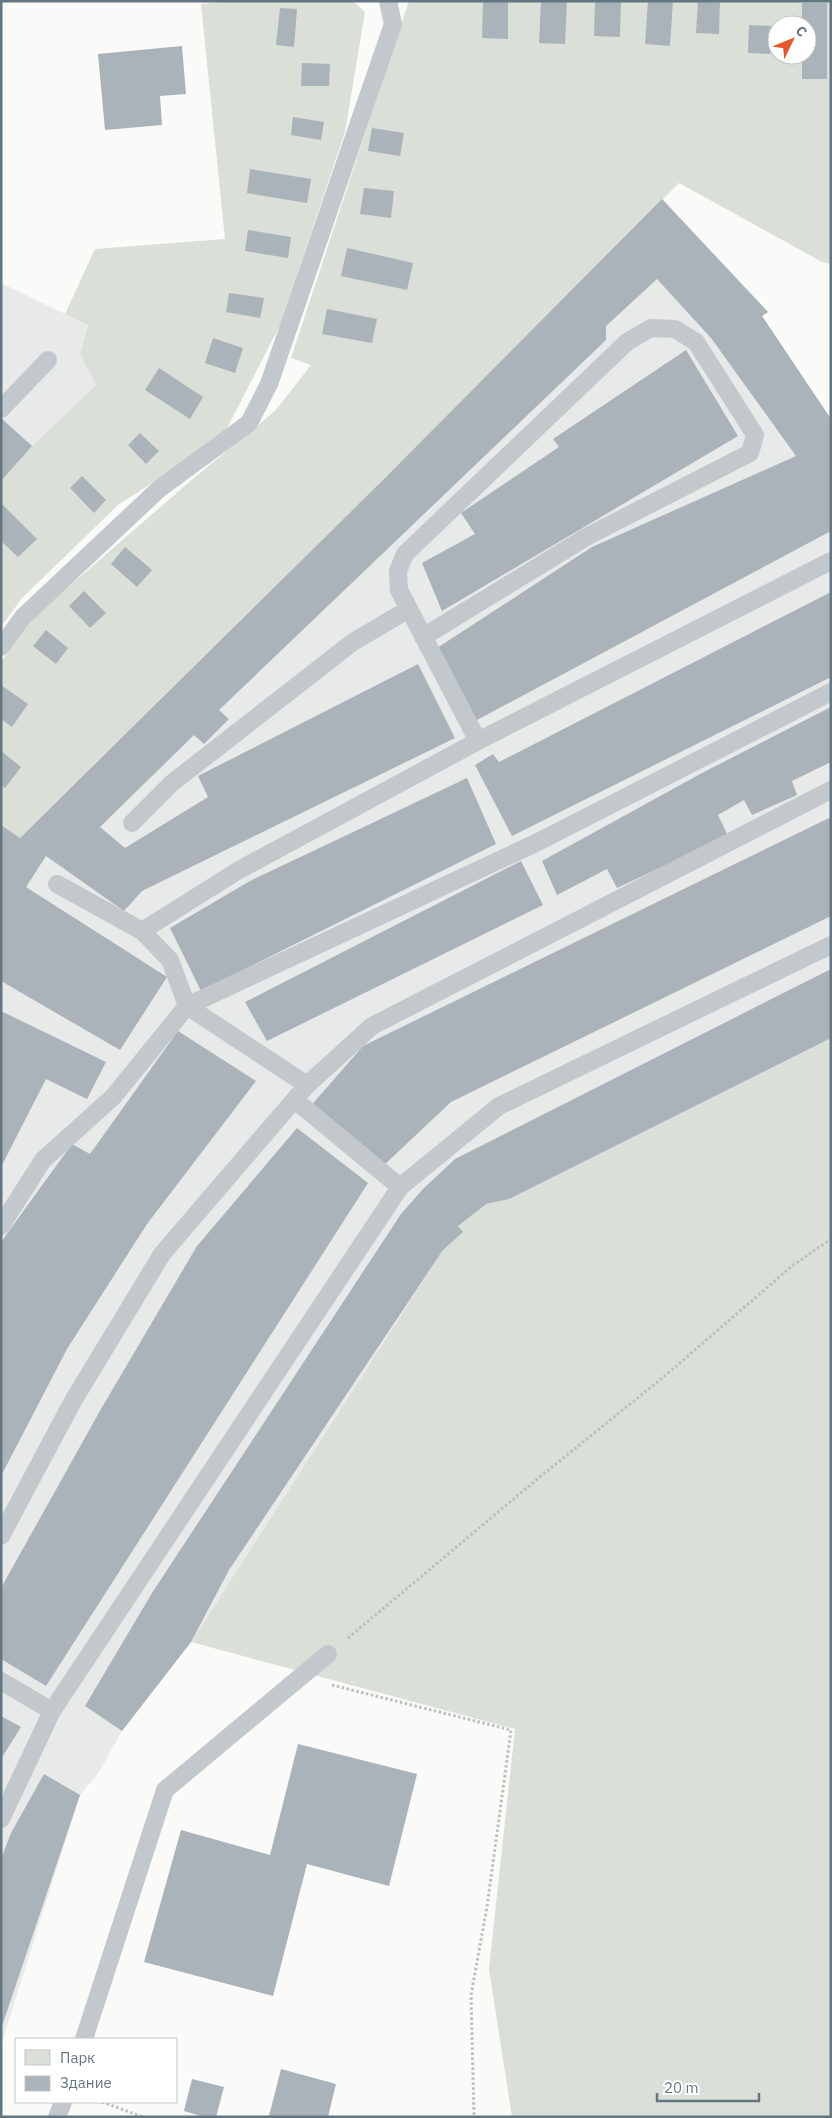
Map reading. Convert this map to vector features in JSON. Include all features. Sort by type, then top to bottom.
[{"type":"lane","points":[[1,647],[24,617],[159,489],[249,422],[269,384],[393,24],[388,1]]},
{"type":"lane","points":[[423,637],[588,536],[750,453],[755,435],[696,342],[675,329],[651,328],[627,342],[404,554],[398,571],[399,590],[423,637],[478,742]]},
{"type":"lane","points":[[1,409],[48,360]]},
{"type":"lane","points":[[142,932],[239,870],[478,742],[831,561]]},
{"type":"lane","points":[[132,823],[172,783],[345,648],[409,609]]},
{"type":"lane","points":[[1,1226],[43,1160],[114,1097],[187,1006],[538,842],[831,692]]},
{"type":"lane","points":[[1,1536],[72,1400],[162,1254],[307,1085],[372,1026],[831,790]]},
{"type":"lane","points":[[57,884],[142,932],[170,960],[187,1006],[307,1085]]},
{"type":"lane","points":[[1,1819],[52,1711],[400,1187],[499,1106],[831,945]]},
{"type":"lane","points":[[295,1100],[400,1187]]},
{"type":"lane","points":[[84,2038],[165,1790],[328,1654]]},
{"type":"lane","points":[[1,1681],[52,1711]]},
{"type":"lane","points":[[57,2117],[63,2103]]},
{"type":"path","points":[[328,1654],[541,1476],[666,1375],[792,1266],[831,1239]]},
{"type":"path","points":[[301,1676],[511,1730],[487,1907],[471,1995],[474,2117]]},
{"type":"path","points":[[105,2103],[142,2117]]},
{"type":"shaded area","points":[[662,199],[768,312],[762,316],[831,419],[831,1038],[459,1226],[463,1232],[443,1250],[191,1642],[122,1731],[99,1772],[80,1795],[1,2045],[1,825],[20,838],[385,478]]},
{"type":"shaded area","points":[[1,283],[88,325],[80,355],[96,385],[32,446],[1,481]]},
{"type":"green space","points":[[230,1],[353,1],[365,12],[345,132],[280,325],[222,438],[118,505],[22,598],[1,627],[1,481],[32,446],[96,385],[80,355],[88,325],[65,314],[95,249],[225,239],[201,4]]},
{"type":"green space","points":[[409,1],[831,1],[831,264],[822,262],[679,183],[385,478],[20,838],[1,825],[1,662],[36,615],[188,483],[275,411],[311,365],[291,358]]},
{"type":"green space","points":[[831,1038],[831,2117],[512,2117],[489,1969],[515,1729],[191,1642],[443,1250],[463,1232],[458,1226],[486,1204],[509,1199]]},
{"type":"building","points":[[483,1],[508,1],[508,39],[482,38]]},
{"type":"building","points":[[541,1],[567,1],[565,44],[539,43]]},
{"type":"building","points":[[595,1],[621,1],[620,37],[594,36]]},
{"type":"building","points":[[648,1],[673,1],[670,46],[645,44]]},
{"type":"building","points":[[698,1],[720,1],[719,34],[696,33]]},
{"type":"building","points":[[802,3],[827,3],[827,79],[802,79],[802,65],[817,65],[817,15],[802,15]]},
{"type":"building","points":[[280,8],[297,9],[294,47],[276,45]]},
{"type":"building","points":[[749,25],[767,26],[767,54],[748,53]]},
{"type":"building","points":[[182,46],[186,94],[160,96],[162,125],[105,130],[98,54]]},
{"type":"building","points":[[302,63],[330,64],[329,86],[301,86]]},
{"type":"building","points":[[293,117],[324,122],[321,140],[291,135]]},
{"type":"building","points":[[372,128],[404,133],[400,156],[368,151]]},
{"type":"building","points":[[250,169],[311,179],[307,203],[247,193]]},
{"type":"building","points":[[364,188],[394,191],[391,218],[360,214]]},
{"type":"building","points":[[662,199],[768,312],[762,316],[831,419],[831,531],[475,721],[437,648],[592,547],[796,456],[711,338],[657,279],[606,326],[606,340],[219,710],[229,719],[204,744],[194,735],[100,827],[125,848],[208,797],[198,776],[418,664],[455,738],[142,891],[124,911],[46,856],[26,887],[167,977],[120,1050],[1,981],[1,825],[20,838],[385,478]]},
{"type":"building","points":[[248,230],[291,237],[288,258],[245,251]]},
{"type":"building","points":[[347,248],[413,263],[407,290],[341,276]]},
{"type":"building","points":[[229,293],[264,298],[260,318],[226,312]]},
{"type":"building","points":[[327,309],[377,319],[372,343],[322,334]]},
{"type":"building","points":[[213,338],[243,348],[235,373],[205,363]]},
{"type":"building","points":[[686,350],[738,436],[442,611],[422,563],[475,534],[461,513],[559,447],[553,439]]},
{"type":"building","points":[[159,368],[203,397],[190,419],[145,390]]},
{"type":"building","points":[[1,418],[32,446],[1,481]]},
{"type":"building","points":[[140,433],[159,451],[146,464],[128,445]]},
{"type":"building","points":[[82,476],[106,500],[94,513],[70,488]]},
{"type":"building","points":[[1,503],[37,539],[18,557],[1,541]]},
{"type":"building","points":[[125,547],[152,570],[137,587],[111,564]]},
{"type":"building","points":[[84,591],[106,613],[90,628],[69,606]]},
{"type":"building","points":[[831,592],[831,677],[512,836],[475,765],[493,754],[499,762]]},
{"type":"building","points":[[46,630],[68,648],[56,664],[33,646]]},
{"type":"building","points":[[1,685],[28,704],[12,727],[1,719]]},
{"type":"building","points":[[831,707],[831,762],[792,781],[797,795],[752,815],[744,800],[718,815],[728,836],[617,888],[607,869],[557,895],[542,861],[702,773]]},
{"type":"building","points":[[1,751],[21,767],[5,788],[1,785]]},
{"type":"building","points":[[467,778],[496,844],[201,991],[170,928],[250,881]]},
{"type":"building","points":[[831,817],[831,916],[451,1102],[382,1167],[309,1108],[363,1046]]},
{"type":"building","points":[[521,861],[543,905],[267,1041],[245,1002]]},
{"type":"building","points":[[831,969],[831,1038],[509,1199],[486,1204],[458,1226],[463,1232],[443,1250],[229,1570],[191,1642],[122,1731],[85,1706],[152,1593],[401,1214],[423,1189],[455,1159]]},
{"type":"building","points":[[1,1011],[106,1062],[87,1099],[46,1079],[1,1167]]},
{"type":"building","points":[[178,1031],[256,1081],[147,1224],[67,1349],[1,1476],[1,1242],[72,1144],[90,1154]]},
{"type":"building","points":[[297,1128],[368,1183],[46,1686],[1,1659],[1,1588],[101,1409],[197,1246]]},
{"type":"building","points":[[1,1716],[21,1727],[1,1759]]},
{"type":"building","points":[[298,1744],[417,1774],[389,1886],[307,1864],[273,1996],[144,1962],[181,1830],[270,1855]]},
{"type":"building","points":[[44,1774],[80,1795],[1,2029],[1,1859],[11,1833]]},
{"type":"building","points":[[281,2069],[336,2084],[328,2117],[269,2116]]},
{"type":"building","points":[[192,2079],[224,2087],[216,2117],[204,2117],[184,2111]]}]
